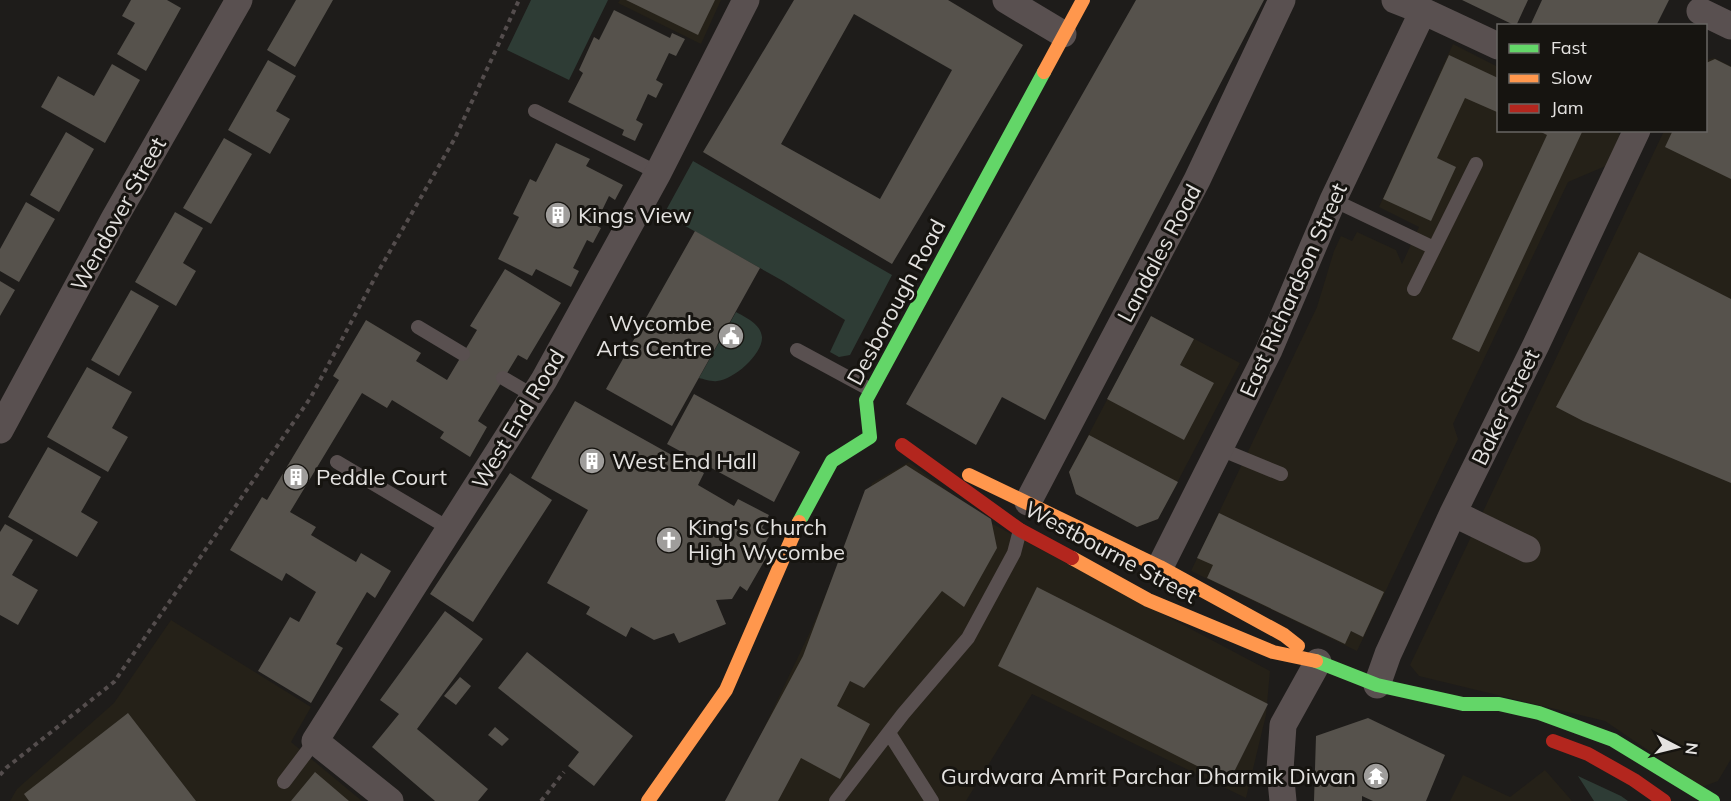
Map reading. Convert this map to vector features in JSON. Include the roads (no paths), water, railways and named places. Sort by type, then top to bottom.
[{"type":"street","name":"Wendover Street","points":[[0,430],[114,219],[239,0]]},
{"type":"street","name":"West End Road","points":[[315,741],[544,380],[657,173],[746,0]]},
{"type":"street","points":[[1006,0],[1064,34]]},
{"type":"street","name":"Desborough Road","points":[[886,441],[866,400],[1083,0]]},
{"type":"street","name":"Landales Road","points":[[1028,502],[1197,180],[1282,0]]},
{"type":"street","points":[[1395,0],[1497,46]]},
{"type":"street","name":"East Richardson Street","points":[[1160,567],[1269,350],[1333,200],[1423,11]]},
{"type":"street","points":[[1699,12],[1731,26]]},
{"type":"street","name":"Baker Street","points":[[1377,685],[1388,654],[1453,513],[1536,345],[1636,132]]},
{"type":"street","points":[[648,801],[726,690],[798,523],[832,461],[886,441]]},
{"type":"street","name":"Westbourne Street","points":[[886,441],[1028,502],[1160,567],[1284,635],[1317,662]]},
{"type":"street","name":"Westbourne Street","points":[[886,441],[1020,530],[1148,600],[1273,652],[1317,662],[1377,685],[1463,704],[1499,704],[1529,711],[1613,740],[1713,801]]},
{"type":"street","points":[[1453,513],[1527,549]]},
{"type":"street","points":[[1283,801],[1280,770],[1283,726],[1317,662]]},
{"type":"street","name":"Westbourne Street","points":[[1463,704],[1483,716]]},
{"type":"street","points":[[1542,737],[1588,754],[1634,780],[1664,801]]},
{"type":"street","points":[[315,741],[390,801]]},
{"type":"lane","points":[[535,111],[657,173]]},
{"type":"lane","points":[[1414,289],[1476,164]]},
{"type":"lane","points":[[1333,200],[1434,248]]},
{"type":"lane","points":[[417,327],[463,354]]},
{"type":"lane","points":[[797,350],[871,390]]},
{"type":"lane","points":[[503,378],[534,396]]},
{"type":"lane","points":[[1220,449],[1281,474]]},
{"type":"lane","points":[[337,462],[450,529]]},
{"type":"lane","points":[[836,801],[968,638],[1014,554],[1020,530]]},
{"type":"lane","points":[[889,734],[932,801]]},
{"type":"lane","points":[[284,782],[315,741]]},
{"type":"place","name":"Kings View","points":[[558,215]]},
{"type":"place","name":"Wycombe Arts Centre","points":[[731,336]]},
{"type":"place","name":"West End Hall","points":[[592,461]]},
{"type":"place","name":"Peddle Court","points":[[296,477]]},
{"type":"place","name":"King's Church High Wycombe","points":[[669,540]]},
{"type":"place","name":"Gurdwara Amrit Parchar Dharmik Diwan","points":[[1376,776]]}]
